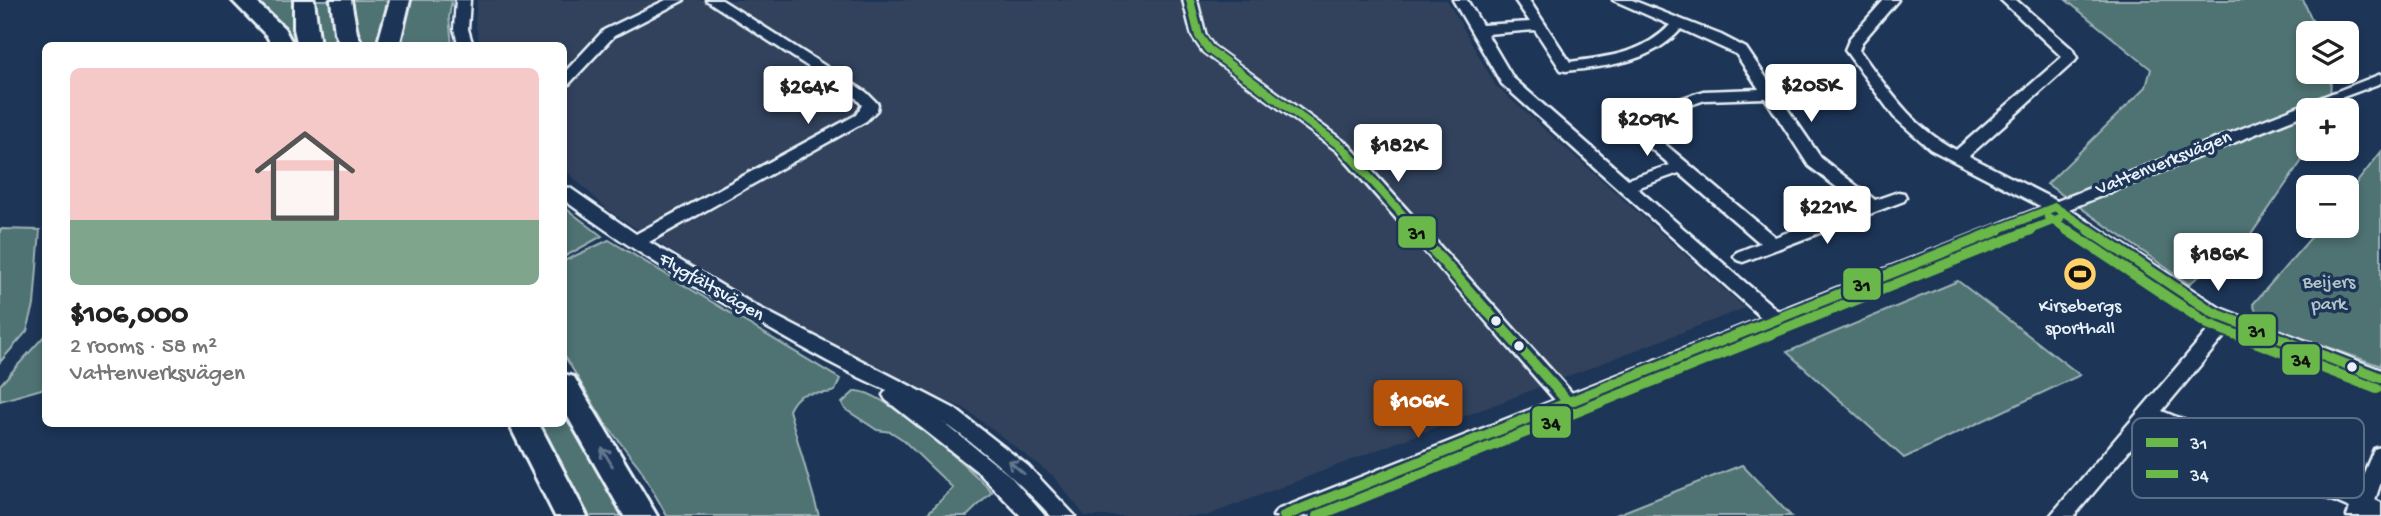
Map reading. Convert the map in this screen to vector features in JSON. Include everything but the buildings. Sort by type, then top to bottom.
[{"type":"highway","points":[[242,0],[276,33],[281,42]]},
{"type":"highway","points":[[304,0],[308,42]]},
{"type":"highway","points":[[341,0],[346,33],[350,42]]},
{"type":"highway","points":[[389,42],[400,0]]},
{"type":"highway","points":[[567,390],[641,515]]},
{"type":"highway","points":[[526,427],[572,516]]},
{"type":"street","points":[[463,0],[461,29],[465,42]]},
{"type":"street","points":[[567,78],[608,33],[677,0]]},
{"type":"street","points":[[636,242],[861,118],[869,110],[870,104],[861,95],[713,0]]},
{"type":"street","points":[[1189,0],[1199,36],[1208,48],[1343,148],[1568,402]]},
{"type":"street","points":[[1460,0],[1507,81],[1775,319]]},
{"type":"street","points":[[1522,0],[1566,67],[1639,53],[1660,43],[1678,24]]},
{"type":"street","points":[[1620,0],[1716,37],[1741,51],[1815,162],[1872,206]]},
{"type":"street","points":[[1891,0],[1854,40],[1852,50],[1903,119],[1929,142],[2055,207],[2193,301],[2228,320],[2381,378]]},
{"type":"street","points":[[1957,158],[2070,58],[2067,51],[2008,0]]},
{"type":"street","points":[[1476,30],[1538,26]]},
{"type":"street","name":"Vattenverksvägen","points":[[1284,516],[2381,78]]},
{"type":"street","points":[[1769,93],[1703,96],[1632,121],[1634,127],[1773,245]]},
{"type":"street","points":[[1625,186],[1681,167]]},
{"type":"street","name":"Flygfältsvägen","points":[[567,194],[636,242],[779,327],[866,373],[895,384],[989,446],[1030,478],[1064,516]]},
{"type":"street","points":[[1743,256],[1898,197]]},
{"type":"street","points":[[2144,418],[2228,320]]},
{"type":"street","name":"Flygfältsvägen","points":[[866,373],[992,472],[1016,493],[1034,516]]},
{"type":"street","points":[[2148,413],[2159,418]]},
{"type":"street","points":[[2061,516],[2132,432]]},
{"type":"street","points":[[2338,498],[2367,511],[2381,455]]},
{"type":"shaded area","points":[[477,0],[1447,0],[1496,86],[1745,308],[1206,516],[1085,516],[1053,476],[964,408],[847,360],[726,287],[608,210],[567,172],[567,42],[479,42],[475,21]]},
{"type":"green space","points":[[250,0],[294,0],[293,20],[297,42],[289,42]]},
{"type":"green space","points":[[313,0],[333,0],[341,42],[319,42]]},
{"type":"green space","points":[[353,0],[394,0],[384,42],[362,42],[354,19]]},
{"type":"green space","points":[[405,0],[452,0],[449,17],[452,42],[396,42]]},
{"type":"green space","points":[[2066,0],[2303,0],[2313,21],[2296,21],[2296,84],[2331,84],[2330,98],[2296,98],[2296,161],[2302,161],[2250,236],[2189,284],[2047,184],[2146,87],[2151,69]]},
{"type":"green space","name":"Beijers park","points":[[2381,152],[2381,366],[2266,325],[2258,317],[2253,304],[2311,238],[2359,238],[2359,180]]},
{"type":"green space","points":[[567,209],[602,236],[567,255]]},
{"type":"green space","points":[[0,229],[40,230],[34,305],[27,331],[0,362]]},
{"type":"green space","points":[[609,240],[840,379],[835,391],[804,394],[789,410],[819,516],[667,516],[640,468],[605,423],[567,360],[567,260]]},
{"type":"green space","points":[[1958,281],[2080,375],[1904,458],[1787,352]]},
{"type":"green space","points":[[42,338],[42,389],[0,401],[0,385]]},
{"type":"green space","points":[[855,391],[885,402],[905,416],[992,492],[967,516],[925,516],[953,488],[902,439],[891,432],[877,430],[845,409],[842,403]]},
{"type":"green space","points":[[567,415],[622,516],[588,516],[542,427],[567,427]]},
{"type":"green space","points":[[1742,465],[1791,516],[1613,516]]},
{"type":"transit line","name":"31","points":[[1190,0],[1199,36],[1208,49],[1343,148],[1568,402]]},
{"type":"transit line","name":"31","points":[[2055,207],[2214,313],[2381,378]]},
{"type":"transit line","name":"31","points":[[1284,516],[2055,207]]},
{"type":"transit line","name":"34","points":[[2048,217],[2208,324],[2377,389]]},
{"type":"transit line","name":"34","points":[[1317,516],[2060,218]]},
{"type":"place","name":"Kirsebergs sporthall","points":[[2080,274]]}]
